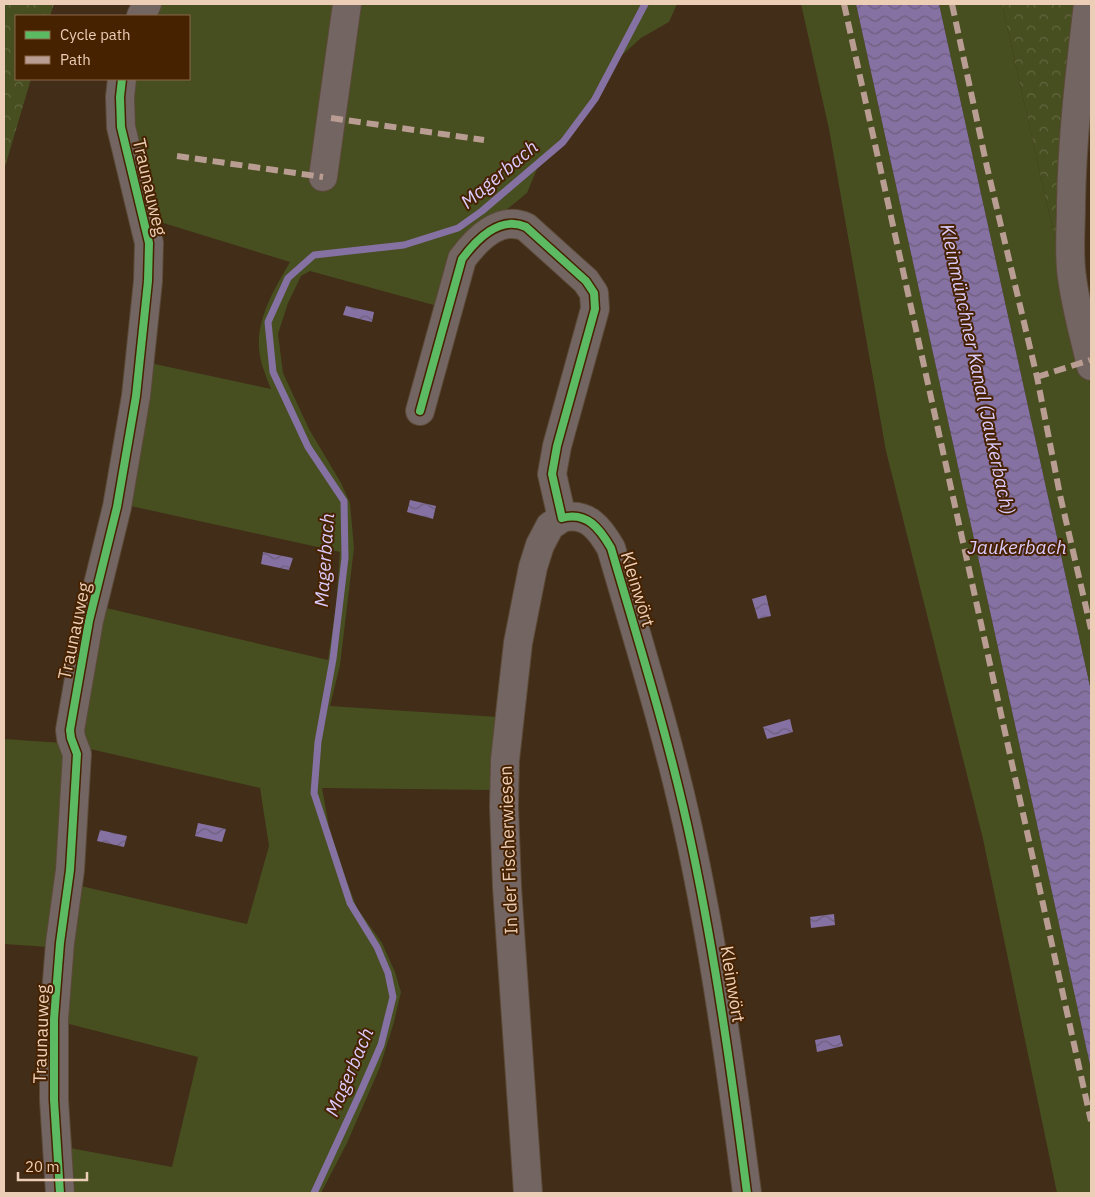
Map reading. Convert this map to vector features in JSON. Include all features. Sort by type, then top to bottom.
[{"type":"street","points":[[323,177],[347,4]]},
{"type":"street","points":[[1089,4],[1075,117],[1070,248],[1071,271],[1091,366]]},
{"type":"street","name":"Traunauweg","points":[[60,1193],[54,1100],[54,1019],[60,943],[70,870],[77,754],[70,730],[89,621],[119,497],[136,396],[148,281],[149,243],[121,126],[120,97],[122,80]]},
{"type":"street","points":[[420,411],[462,259],[471,246],[501,225],[516,223],[526,228],[586,281],[594,294],[595,309],[557,446],[552,474],[562,518]]},
{"type":"street","name":"Kleinwört","points":[[562,518],[572,515],[581,517],[593,524],[603,534],[611,548],[654,697],[692,846],[714,963],[747,1193]]},
{"type":"street","name":"In der Fischerwiesen","points":[[528,1193],[507,887],[504,806],[505,760],[518,643],[533,567],[540,545],[550,526],[562,518]]},
{"type":"green space","points":[[4,4],[54,4],[50,15],[15,15],[15,80],[31,80],[4,170]]},
{"type":"green space","points":[[157,4],[677,4],[669,22],[641,38],[620,57],[562,141],[542,157],[527,193],[506,210],[460,239],[441,307],[310,271],[301,276],[288,303],[278,334],[283,373],[309,429],[341,483],[350,503],[354,548],[340,665],[330,706],[498,717],[494,790],[322,788],[329,827],[357,908],[382,943],[395,972],[401,992],[380,1067],[347,1143],[321,1193],[73,1193],[70,1148],[172,1167],[198,1057],[69,1024],[69,992],[81,886],[247,924],[269,846],[260,788],[90,749],[78,735],[102,607],[328,660],[336,606],[340,552],[126,505],[150,363],[271,389],[261,359],[259,336],[268,303],[290,262],[160,222],[136,158],[131,80],[190,80],[190,15],[152,15]]},
{"type":"green space","points":[[801,4],[856,4],[1091,1069],[1091,1193],[1057,1193],[983,839],[886,451],[829,129]]},
{"type":"green space","points":[[939,4],[1002,4],[1091,387],[1091,691]]},
{"type":"green space","points":[[1002,4],[1082,4],[1068,291],[1044,191]]},
{"type":"green space","points":[[4,739],[63,743],[65,749],[60,862],[48,947],[4,944]]},
{"type":"water","name":"Jaukerbach","points":[[856,4],[939,4],[1091,691],[1091,1069]]},
{"type":"water","points":[[346,306],[374,312],[372,322],[343,315]]},
{"type":"water","points":[[410,500],[436,506],[433,519],[407,512]]},
{"type":"water","points":[[263,552],[293,558],[289,570],[261,564]]},
{"type":"water","points":[[766,595],[771,616],[758,619],[752,599]]},
{"type":"water","points":[[790,719],[793,732],[767,739],[763,727]]},
{"type":"water","points":[[198,823],[226,829],[222,842],[195,836]]},
{"type":"water","points":[[100,830],[127,836],[124,847],[97,841]]},
{"type":"water","points":[[834,914],[835,925],[811,928],[810,917]]},
{"type":"water","points":[[840,1035],[843,1046],[817,1052],[815,1040]]},
{"type":"waterway","name":"Magerbach","points":[[314,1193],[381,1045],[393,997],[388,973],[377,947],[350,903],[314,793],[318,742],[333,659],[345,558],[344,501],[308,447],[273,372],[268,322],[288,278],[314,255],[404,245],[458,228],[482,211],[563,142],[595,99],[645,4]]},
{"type":"marked path","points":[[844,4],[1091,1121]]},
{"type":"marked path","points":[[952,4],[987,167],[1037,377],[1060,495],[1091,629]]},
{"type":"marked path","points":[[331,118],[484,140]]},
{"type":"marked path","points":[[177,156],[323,177]]},
{"type":"marked path","points":[[1037,377],[1090,360]]},
{"type":"cycle path","points":[[60,1193],[54,1100],[54,1019],[60,943],[70,870],[77,754],[70,730],[89,621],[117,507],[136,396],[148,281],[149,243],[121,127],[120,97],[122,80]]},
{"type":"cycle path","points":[[420,411],[462,259],[474,244],[490,231],[507,224],[526,227],[586,281],[594,293],[595,309],[557,446],[552,474],[562,518],[571,516],[586,519],[597,528],[611,548],[665,734],[684,809],[709,933],[747,1193]]},
{"type":"water label","name":"Kleinmünchner Kanal (Jaukerbach)","points":[[978,369]]}]
